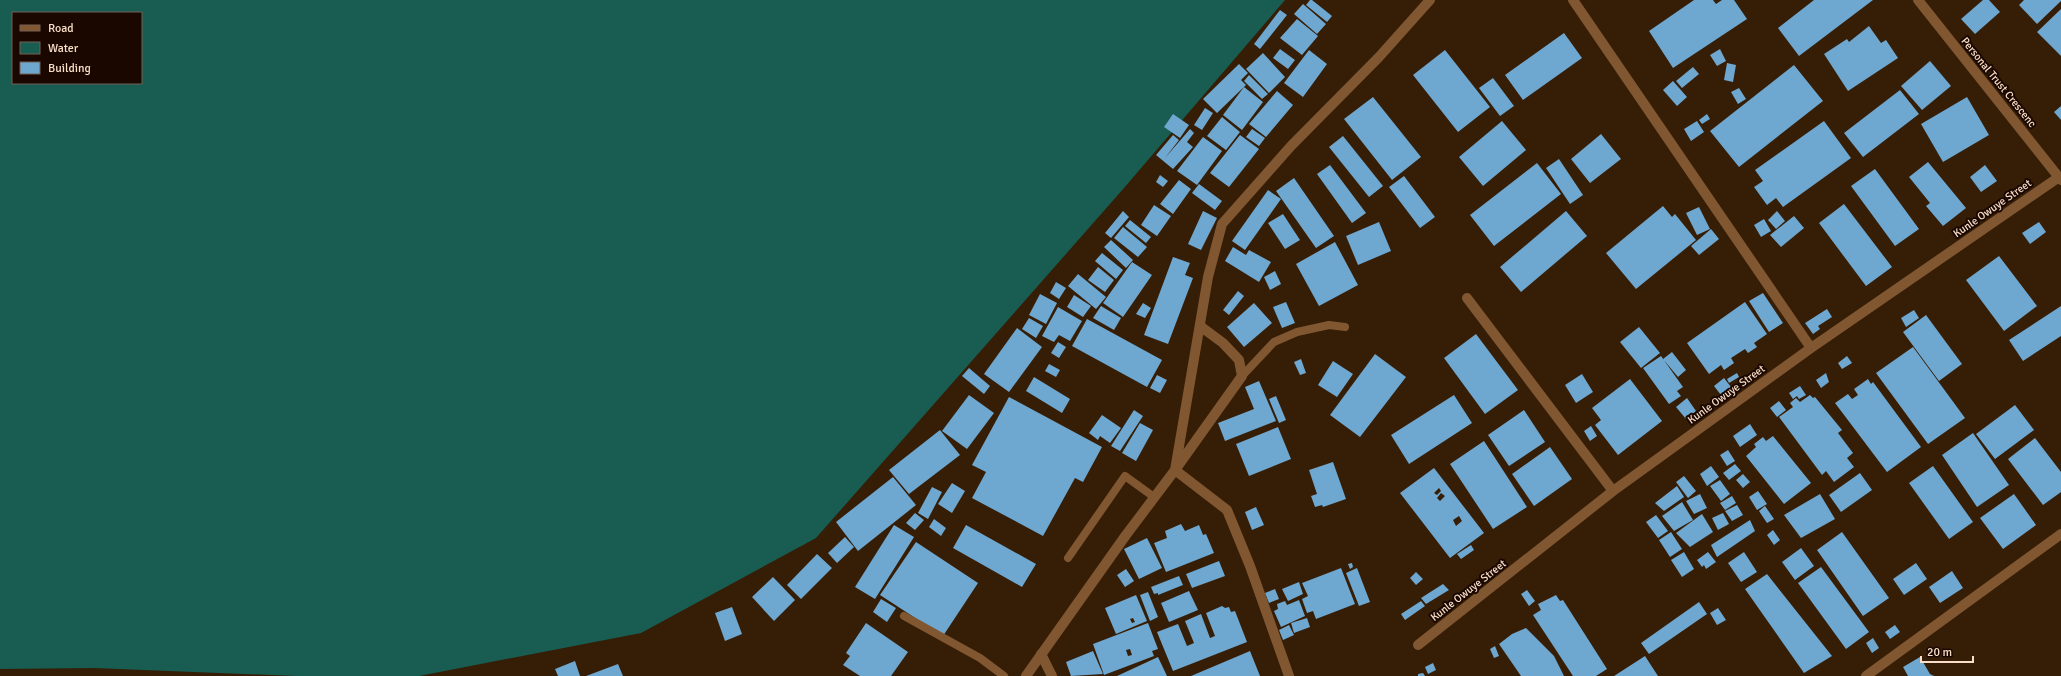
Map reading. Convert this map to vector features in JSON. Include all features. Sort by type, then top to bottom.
[{"type":"street","points":[[1175,470],[1208,277],[1222,224],[1291,146],[1379,57],[1430,0]]},
{"type":"street","points":[[1573,0],[1811,348]]},
{"type":"street","name":"Personal Trust Crescenc","points":[[1918,0],[2060,178]]},
{"type":"street","name":"Kunle Owuye Street","points":[[1418,644],[1612,491],[1811,348],[2060,178]]},
{"type":"street","points":[[1467,298],[1612,491]]},
{"type":"street","points":[[1026,676],[1242,376],[1239,360],[1223,343],[1200,326]]},
{"type":"street","points":[[1175,470],[1227,510],[1250,566],[1289,676]]},
{"type":"street","points":[[1866,676],[2061,534]]},
{"type":"street","points":[[1041,654],[1052,676]]},
{"type":"lane","points":[[1242,376],[1274,342],[1297,332],[1329,324],[1345,328]]},
{"type":"lane","points":[[1068,558],[1125,476],[1154,497]]},
{"type":"lane","points":[[904,616],[980,658],[1004,676]]},
{"type":"water","points":[[0,0],[1285,0],[1124,188],[816,538],[641,633],[419,676],[297,676],[94,668],[0,669]]},
{"type":"building","points":[[1310,0],[1332,16],[1327,22],[1306,5]]},
{"type":"building","points":[[1694,0],[1713,0],[1716,4],[1722,0],[1734,0],[1747,19],[1673,68],[1649,31]]},
{"type":"building","points":[[1814,0],[1873,0],[1799,56],[1778,28]]},
{"type":"building","points":[[1983,0],[1989,0],[2000,12],[1975,34],[1961,19]]},
{"type":"building","points":[[2024,0],[2061,1],[2037,24],[2019,5]]},
{"type":"building","points":[[1303,4],[1326,24],[1317,34],[1294,14]]},
{"type":"building","points":[[2061,9],[2061,56],[2037,32]]},
{"type":"building","points":[[1280,10],[1287,15],[1260,49],[1254,44]]},
{"type":"building","points":[[1297,19],[1318,36],[1302,55],[1280,38]]},
{"type":"building","points":[[1869,26],[1881,43],[1886,40],[1898,58],[1848,91],[1824,54],[1847,39],[1849,42]]},
{"type":"building","points":[[1564,33],[1582,58],[1523,100],[1505,75]]},
{"type":"building","points":[[1280,49],[1295,60],[1288,69],[1273,58]]},
{"type":"building","points":[[1720,49],[1726,61],[1717,66],[1710,55]]},
{"type":"building","points":[[1309,50],[1327,64],[1303,97],[1284,83]]},
{"type":"building","points":[[1445,50],[1490,107],[1458,132],[1413,75]]},
{"type":"building","points":[[1263,53],[1285,77],[1269,93],[1246,69]]},
{"type":"building","points":[[1930,61],[1951,86],[1922,110],[1901,86]]},
{"type":"building","points":[[1727,63],[1736,65],[1733,82],[1724,80]]},
{"type":"building","points":[[1239,64],[1248,73],[1241,80],[1246,85],[1217,113],[1203,99]]},
{"type":"building","points":[[1794,65],[1823,101],[1739,167],[1710,131]]},
{"type":"building","points":[[1693,67],[1699,74],[1682,88],[1676,81]]},
{"type":"building","points":[[1249,75],[1268,94],[1262,99],[1244,81]]},
{"type":"building","points":[[1493,78],[1514,106],[1500,116],[1479,88]]},
{"type":"building","points":[[1673,81],[1687,97],[1677,106],[1663,90]]},
{"type":"building","points":[[1244,87],[1263,102],[1242,130],[1223,115]]},
{"type":"building","points":[[1739,88],[1746,99],[1738,104],[1731,92]]},
{"type":"building","points":[[1900,90],[1919,114],[1863,157],[1844,133]]},
{"type":"building","points":[[1277,91],[1293,105],[1266,137],[1249,124]]},
{"type":"building","points":[[1373,97],[1421,157],[1392,180],[1344,119]]},
{"type":"building","points":[[1967,97],[1989,135],[1943,162],[1921,124]]},
{"type":"building","points":[[2061,106],[2061,120],[2054,112]]},
{"type":"building","points":[[1205,108],[1213,113],[1202,130],[1194,125]]},
{"type":"building","points":[[1173,114],[1189,125],[1180,138],[1164,127]]},
{"type":"building","points":[[1707,114],[1710,119],[1702,124],[1699,120]]},
{"type":"building","points":[[1222,117],[1240,132],[1226,150],[1207,136]]},
{"type":"building","points":[[1502,121],[1526,150],[1483,186],[1459,157]]},
{"type":"building","points":[[1697,121],[1704,132],[1691,141],[1684,129]]},
{"type":"building","points":[[1824,121],[1851,158],[1783,207],[1776,198],[1767,205],[1754,187],[1763,181],[1755,170]]},
{"type":"building","points":[[1190,129],[1194,133],[1187,142],[1193,147],[1173,169],[1156,155],[1173,135],[1179,140],[1165,158]]},
{"type":"building","points":[[1252,129],[1265,138],[1259,146],[1246,137]]},
{"type":"building","points":[[1601,134],[1621,159],[1590,183],[1571,159]]},
{"type":"building","points":[[1240,135],[1259,149],[1229,187],[1210,173]]},
{"type":"building","points":[[1343,136],[1383,186],[1369,197],[1329,147]]},
{"type":"building","points":[[1203,137],[1222,151],[1197,185],[1177,171]]},
{"type":"building","points":[[1559,159],[1583,195],[1570,204],[1546,168]]},
{"type":"building","points":[[1928,162],[1966,208],[1943,226],[1926,206],[1930,203],[1909,177]]},
{"type":"building","points":[[1537,163],[1561,194],[1494,246],[1470,215]]},
{"type":"building","points":[[1330,165],[1366,213],[1352,223],[1317,174]]},
{"type":"building","points":[[1985,165],[1997,181],[1981,192],[1970,177]]},
{"type":"building","points":[[1875,169],[1919,229],[1895,246],[1851,186]]},
{"type":"building","points":[[1160,175],[1168,181],[1163,187],[1156,182]]},
{"type":"building","points":[[1404,176],[1435,217],[1420,228],[1389,187]]},
{"type":"building","points":[[1294,178],[1334,236],[1316,248],[1276,191]]},
{"type":"building","points":[[1179,180],[1191,189],[1173,214],[1160,204]]},
{"type":"building","points":[[1199,184],[1222,201],[1215,210],[1192,193]]},
{"type":"building","points":[[1268,190],[1281,199],[1245,250],[1232,241]]},
{"type":"building","points":[[1844,204],[1892,267],[1866,286],[1819,223]]},
{"type":"building","points":[[1154,205],[1171,216],[1157,236],[1141,225]]},
{"type":"building","points":[[1663,206],[1672,217],[1675,214],[1696,240],[1636,289],[1606,253]]},
{"type":"building","points":[[1699,207],[1710,229],[1697,235],[1686,213]]},
{"type":"building","points":[[1123,211],[1129,217],[1111,238],[1105,233]]},
{"type":"building","points":[[1203,211],[1217,218],[1201,250],[1188,244]]},
{"type":"building","points":[[1566,211],[1587,236],[1521,292],[1500,267]]},
{"type":"building","points":[[1777,211],[1785,221],[1776,229],[1768,220]]},
{"type":"building","points":[[1283,214],[1300,240],[1285,249],[1268,223]]},
{"type":"building","points":[[1794,216],[1804,228],[1781,247],[1770,235]]},
{"type":"building","points":[[1764,219],[1771,231],[1761,237],[1754,225]]},
{"type":"building","points":[[1130,220],[1151,237],[1146,243],[1125,226]]},
{"type":"building","points":[[1379,222],[1391,251],[1358,265],[1346,236]]},
{"type":"building","points":[[2039,222],[2046,232],[2030,244],[2022,233]]},
{"type":"building","points":[[1123,227],[1147,247],[1138,257],[1114,238]]},
{"type":"building","points":[[1711,229],[1719,239],[1699,255],[1691,246]]},
{"type":"building","points":[[1111,240],[1133,260],[1126,268],[1104,247]]},
{"type":"building","points":[[1335,242],[1358,285],[1319,306],[1296,264]]},
{"type":"building","points":[[1233,247],[1246,255],[1249,250],[1271,262],[1259,282],[1225,261]]},
{"type":"building","points":[[1102,253],[1123,270],[1116,279],[1095,261]]},
{"type":"building","points":[[1999,256],[2037,306],[2004,331],[1966,280]]},
{"type":"building","points":[[1173,257],[1190,263],[1185,275],[1193,278],[1168,344],[1144,335]]},
{"type":"building","points":[[1132,262],[1152,275],[1123,317],[1103,303]]},
{"type":"building","points":[[1098,267],[1114,280],[1105,292],[1088,280]]},
{"type":"building","points":[[1275,271],[1281,284],[1270,290],[1264,277]]},
{"type":"building","points":[[1078,274],[1106,297],[1096,309],[1068,286]]},
{"type":"building","points":[[1056,282],[1066,288],[1059,299],[1050,293]]},
{"type":"building","points":[[1238,291],[1244,296],[1229,315],[1223,310]]},
{"type":"building","points":[[1763,293],[1783,323],[1769,332],[1749,301]]},
{"type":"building","points":[[1040,294],[1057,303],[1046,324],[1029,315]]},
{"type":"building","points":[[1074,295],[1091,306],[1083,317],[1067,307]]},
{"type":"building","points":[[1286,302],[1295,323],[1282,328],[1273,307]]},
{"type":"building","points":[[1745,302],[1767,334],[1754,343],[1757,347],[1748,353],[1745,349],[1731,358],[1734,363],[1724,370],[1721,365],[1709,374],[1687,343]]},
{"type":"building","points":[[1143,303],[1151,308],[1145,318],[1136,314]]},
{"type":"building","points":[[1254,303],[1272,323],[1244,347],[1227,327]]},
{"type":"building","points":[[1101,306],[1121,318],[1114,330],[1093,318]]},
{"type":"building","points":[[2061,306],[2061,336],[2023,361],[2009,340]]},
{"type":"building","points":[[1058,307],[1082,321],[1070,341],[1059,335],[1054,342],[1042,336]]},
{"type":"building","points":[[1827,309],[1832,317],[1818,326],[1820,329],[1813,334],[1805,323]]},
{"type":"building","points":[[1914,310],[1919,318],[1906,327],[1901,318]]},
{"type":"building","points":[[1926,315],[1962,364],[1939,381],[1903,332]]},
{"type":"building","points":[[1029,318],[1043,326],[1036,338],[1022,329]]},
{"type":"building","points":[[1087,319],[1162,360],[1147,387],[1072,346]]},
{"type":"building","points":[[1639,327],[1660,353],[1641,368],[1620,342]]},
{"type":"building","points":[[1017,328],[1042,347],[1009,392],[984,374]]},
{"type":"building","points":[[1476,334],[1518,390],[1485,414],[1444,358]]},
{"type":"building","points":[[1058,342],[1066,347],[1059,358],[1051,353]]},
{"type":"building","points":[[1913,347],[1965,418],[1928,444],[1876,373]]},
{"type":"building","points":[[1672,352],[1686,370],[1678,377],[1663,359]]},
{"type":"building","points":[[1375,354],[1406,377],[1360,437],[1330,415]]},
{"type":"building","points":[[1661,356],[1683,387],[1677,391],[1681,396],[1669,404],[1643,368]]},
{"type":"building","points":[[1847,356],[1852,363],[1842,369],[1838,363]]},
{"type":"building","points":[[1301,359],[1306,373],[1300,375],[1294,362]]},
{"type":"building","points":[[1333,361],[1353,374],[1337,397],[1318,385]]},
{"type":"building","points":[[1049,364],[1060,370],[1056,377],[1045,371]]},
{"type":"building","points":[[969,368],[990,386],[984,394],[962,376]]},
{"type":"building","points":[[1737,373],[1739,377],[1729,383],[1727,379]]},
{"type":"building","points":[[1826,373],[1829,382],[1821,388],[1816,380]]},
{"type":"building","points":[[1582,374],[1593,392],[1576,403],[1565,385]]},
{"type":"building","points":[[1157,375],[1167,380],[1160,393],[1150,388]]},
{"type":"building","points":[[1034,377],[1070,399],[1062,413],[1026,391]]},
{"type":"building","points":[[1724,378],[1731,387],[1721,395],[1714,386]]},
{"type":"building","points":[[1630,379],[1662,421],[1618,455],[1595,425],[1601,420],[1592,408]]},
{"type":"building","points":[[1868,379],[1871,384],[1873,382],[1921,447],[1887,472],[1835,403],[1848,394],[1852,399],[1858,395],[1854,389]]},
{"type":"building","points":[[1259,381],[1276,421],[1225,441],[1218,423],[1254,409],[1245,387]]},
{"type":"building","points":[[1800,386],[1806,395],[1799,399],[1797,396],[1793,399],[1789,393]]},
{"type":"building","points":[[969,395],[994,413],[967,449],[942,431]]},
{"type":"building","points":[[1454,395],[1472,423],[1409,464],[1391,435]]},
{"type":"building","points":[[1810,395],[1813,398],[1815,397],[1842,430],[1838,433],[1853,453],[1847,458],[1854,467],[1834,482],[1826,471],[1822,475],[1779,417],[1793,407],[1790,403],[1796,398],[1800,402]]},
{"type":"building","points":[[1276,396],[1286,420],[1279,423],[1269,399]]},
{"type":"building","points":[[1009,397],[1102,447],[1083,482],[1075,478],[1043,536],[972,498],[986,472],[972,465]]},
{"type":"building","points":[[1687,398],[1696,411],[1686,419],[1676,407]]},
{"type":"building","points":[[1779,401],[1786,410],[1777,417],[1770,408]]},
{"type":"building","points":[[2015,405],[2034,430],[1995,459],[1976,434]]},
{"type":"building","points":[[1134,410],[1143,416],[1120,451],[1111,446]]},
{"type":"building","points":[[1524,410],[1545,442],[1509,466],[1488,435]]},
{"type":"building","points":[[1102,415],[1121,428],[1110,443],[1100,436],[1098,440],[1089,433]]},
{"type":"building","points":[[1140,423],[1153,430],[1136,461],[1122,453]]},
{"type":"building","points":[[1750,424],[1757,435],[1740,447],[1733,436]]},
{"type":"building","points":[[1591,426],[1597,436],[1590,441],[1584,431]]},
{"type":"building","points":[[1278,427],[1291,459],[1249,476],[1236,444]]},
{"type":"building","points":[[940,430],[960,455],[909,494],[889,470]]},
{"type":"building","points":[[1973,433],[2009,485],[1977,507],[1942,455]]},
{"type":"building","points":[[1773,436],[1811,483],[1784,504],[1746,456],[1756,447],[1754,444],[1763,437],[1766,441]]},
{"type":"building","points":[[2035,438],[2061,472],[2061,492],[2043,505],[2008,459]]},
{"type":"building","points":[[1484,441],[1527,507],[1493,529],[1450,464]]},
{"type":"building","points":[[1550,447],[1572,479],[1534,506],[1512,474]]},
{"type":"building","points":[[1728,450],[1735,461],[1727,466],[1720,455]]},
{"type":"building","points":[[1333,462],[1346,499],[1323,507],[1322,505],[1315,507],[1311,496],[1317,494],[1309,470]]},
{"type":"building","points":[[1735,464],[1741,471],[1729,480],[1723,473]]},
{"type":"building","points":[[1711,466],[1719,477],[1707,486],[1700,474]]},
{"type":"building","points":[[1933,466],[1973,522],[1949,539],[1909,483]]},
{"type":"building","points":[[1434,468],[1484,533],[1450,558],[1400,493]],"holes":[[[1439,488],[1441,491],[1437,495],[1434,493]],[[1441,493],[1445,496],[1440,501],[1437,498]],[[1459,516],[1462,521],[1456,526],[1453,520]]]},
{"type":"building","points":[[1860,473],[1872,490],[1841,512],[1829,495]]},
{"type":"building","points":[[1743,474],[1750,482],[1743,488],[1736,480]]},
{"type":"building","points":[[1684,476],[1696,491],[1688,498],[1676,482]]},
{"type":"building","points":[[893,477],[916,505],[858,551],[836,522]]},
{"type":"building","points":[[1720,480],[1730,494],[1721,501],[1710,486]]},
{"type":"building","points":[[952,483],[965,491],[952,513],[938,504]]},
{"type":"building","points":[[1677,486],[1684,497],[1664,511],[1655,503]]},
{"type":"building","points":[[932,487],[942,492],[928,519],[918,513]]},
{"type":"building","points":[[1758,491],[1767,504],[1757,510],[1749,497]]},
{"type":"building","points":[[1700,494],[1707,508],[1694,514],[1686,501]]},
{"type":"building","points":[[1820,494],[1835,519],[1801,538],[1784,515]]},
{"type":"building","points":[[2014,494],[2036,525],[2003,549],[1980,518]]},
{"type":"building","points":[[1732,496],[1736,503],[1725,510],[1720,503]]},
{"type":"building","points":[[1682,502],[1693,520],[1674,531],[1662,516]]},
{"type":"building","points":[[1737,505],[1743,515],[1732,521],[1725,511]]},
{"type":"building","points":[[1765,506],[1774,519],[1767,523],[1759,511]]},
{"type":"building","points":[[1256,507],[1264,525],[1252,530],[1245,512]]},
{"type":"building","points":[[915,513],[924,520],[915,530],[906,523]]},
{"type":"building","points":[[1723,513],[1729,524],[1718,530],[1712,518]]},
{"type":"building","points":[[1702,514],[1713,532],[1690,547],[1676,533]]},
{"type":"building","points":[[1656,515],[1668,531],[1658,538],[1646,522]]},
{"type":"building","points":[[934,519],[946,528],[941,536],[929,527]]},
{"type":"building","points":[[1750,520],[1755,531],[1717,557],[1711,545]]},
{"type":"building","points":[[1181,524],[1185,531],[1199,525],[1203,535],[1206,534],[1214,553],[1166,572],[1154,543],[1167,538],[1165,531]]},
{"type":"building","points":[[894,525],[914,537],[875,599],[855,587]]},
{"type":"building","points":[[966,525],[1036,564],[1022,587],[953,548]]},
{"type":"building","points":[[1773,530],[1780,540],[1774,545],[1767,535]]},
{"type":"building","points":[[1671,532],[1682,549],[1670,557],[1659,540]]},
{"type":"building","points":[[1842,532],[1889,598],[1863,616],[1817,550]]},
{"type":"building","points":[[845,537],[854,547],[837,563],[828,553]]},
{"type":"building","points":[[1147,538],[1162,568],[1139,579],[1124,549]]},
{"type":"building","points":[[916,542],[978,583],[943,636],[880,595]]},
{"type":"building","points":[[1471,545],[1474,550],[1461,559],[1457,554]]},
{"type":"building","points":[[1801,548],[1814,566],[1795,580],[1782,562]]},
{"type":"building","points":[[1684,552],[1694,569],[1682,577],[1671,560]]},
{"type":"building","points":[[1708,552],[1716,562],[1706,569],[1704,565],[1702,567],[1697,560]]},
{"type":"building","points":[[1744,552],[1757,572],[1741,582],[1728,563]]},
{"type":"building","points":[[817,554],[832,568],[801,599],[787,585]]},
{"type":"building","points":[[1219,561],[1225,576],[1192,588],[1186,574]]},
{"type":"building","points":[[1352,563],[1353,567],[1350,569],[1348,564]]},
{"type":"building","points":[[1916,563],[1927,579],[1904,595],[1893,579]]},
{"type":"building","points":[[1821,567],[1869,632],[1846,649],[1798,583]]},
{"type":"building","points":[[1341,568],[1355,604],[1316,619],[1313,611],[1307,613],[1302,599],[1308,596],[1302,583]]},
{"type":"building","points":[[1357,568],[1370,602],[1359,606],[1346,573]]},
{"type":"building","points":[[1126,569],[1134,581],[1125,587],[1117,575]]},
{"type":"building","points":[[1952,571],[1963,588],[1940,603],[1929,587]]},
{"type":"building","points":[[1416,572],[1423,579],[1416,585],[1410,578]]},
{"type":"building","points":[[1767,574],[1832,656],[1804,673],[1745,589]]},
{"type":"building","points":[[1179,576],[1183,585],[1158,595],[1158,593],[1154,594],[1151,587]]},
{"type":"building","points":[[773,577],[795,600],[774,621],[752,597]]},
{"type":"building","points":[[1299,582],[1303,594],[1288,601],[1282,589]]},
{"type":"building","points":[[1443,584],[1449,590],[1426,604],[1421,598]]},
{"type":"building","points":[[1275,589],[1279,599],[1269,603],[1265,593]]},
{"type":"building","points":[[1527,590],[1535,601],[1529,606],[1521,594]]},
{"type":"building","points":[[1189,591],[1198,610],[1169,622],[1161,603]]},
{"type":"building","points":[[1148,592],[1158,617],[1150,621],[1140,595]]},
{"type":"building","points":[[1136,595],[1147,621],[1116,634],[1105,608]],"holes":[[[1133,618],[1135,622],[1132,623],[1130,619]]]},
{"type":"building","points":[[1556,595],[1560,601],[1563,600],[1607,669],[1596,676],[1573,676],[1533,615],[1541,610],[1538,604]]},
{"type":"building","points":[[881,599],[896,608],[887,622],[873,612]]},
{"type":"building","points":[[1299,600],[1305,616],[1281,627],[1274,611],[1278,609],[1277,604],[1285,601],[1287,605]]},
{"type":"building","points":[[1421,601],[1425,606],[1405,620],[1401,614]]},
{"type":"building","points":[[1699,602],[1707,614],[1649,654],[1641,643]]},
{"type":"building","points":[[1222,606],[1225,608],[1229,607],[1231,612],[1235,611],[1247,642],[1173,671],[1157,632],[1178,624],[1187,646],[1194,643],[1185,621],[1201,614],[1210,638],[1215,636],[1206,613]]},
{"type":"building","points":[[732,607],[742,634],[725,641],[715,613]]},
{"type":"building","points":[[1718,608],[1726,620],[1717,625],[1710,613]]},
{"type":"building","points":[[1307,618],[1310,627],[1294,633],[1291,623]]},
{"type":"building","points":[[866,623],[908,652],[891,676],[860,676],[843,665],[850,656],[846,653]]},
{"type":"building","points":[[1148,623],[1158,649],[1152,651],[1154,656],[1104,675],[1093,644]],"holes":[[[1130,649],[1132,655],[1128,656],[1126,650]]]},
{"type":"building","points":[[1289,625],[1294,635],[1283,640],[1279,630]]},
{"type":"building","points":[[1895,625],[1900,632],[1890,639],[1885,632]]},
{"type":"building","points":[[1526,628],[1554,656],[1564,676],[1521,676],[1499,644],[1512,634]]},
{"type":"building","points":[[1873,638],[1879,648],[1872,653],[1866,643]]},
{"type":"building","points":[[1495,646],[1499,656],[1494,658],[1490,649]]},
{"type":"building","points":[[1093,651],[1103,674],[1071,676],[1066,662]]},
{"type":"building","points":[[1250,651],[1260,676],[1191,676]]},
{"type":"building","points":[[1645,656],[1658,676],[1614,676]]},
{"type":"building","points":[[1158,657],[1167,676],[1117,676]]},
{"type":"building","points":[[1920,657],[1930,674],[1934,676],[1908,676],[1903,667]]},
{"type":"building","points":[[575,661],[580,676],[558,676],[555,669]]},
{"type":"building","points":[[1433,663],[1436,670],[1428,674],[1425,667]]},
{"type":"building","points":[[618,664],[623,676],[586,676]]},
{"type":"building","points":[[1423,673],[1425,676],[1418,676],[1418,674]]}]
